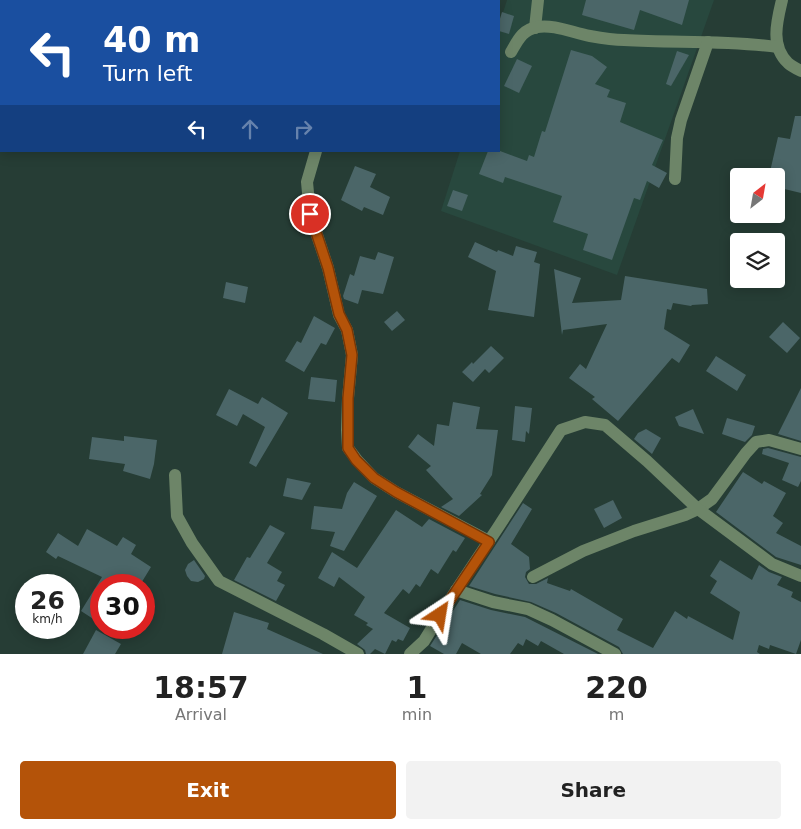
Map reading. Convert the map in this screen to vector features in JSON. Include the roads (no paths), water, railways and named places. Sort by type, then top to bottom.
[{"type":"street","points":[[534,28],[538,0]]},
{"type":"street","points":[[782,0],[776,22],[778,47],[787,62],[801,71]]},
{"type":"street","points":[[511,52],[521,34],[526,30],[539,26],[567,30],[589,36],[623,40],[744,42],[778,47]]},
{"type":"street","points":[[676,179],[677,138],[681,120],[708,42]]},
{"type":"street","points":[[316,152],[307,182],[310,214],[328,268],[339,314],[347,330],[352,355],[348,398],[348,448],[356,460],[374,478],[396,492],[489,542]]},
{"type":"street","points":[[410,654],[424,641],[561,430],[586,422],[605,425],[698,509],[772,564],[801,576]]},
{"type":"street","points":[[533,576],[583,551],[634,531],[685,516],[698,509],[712,499],[756,442],[769,440],[801,450]]},
{"type":"street","points":[[175,474],[177,516],[192,543],[219,581],[358,654]]},
{"type":"street","points":[[456,590],[492,602],[528,609],[615,654]]}]
